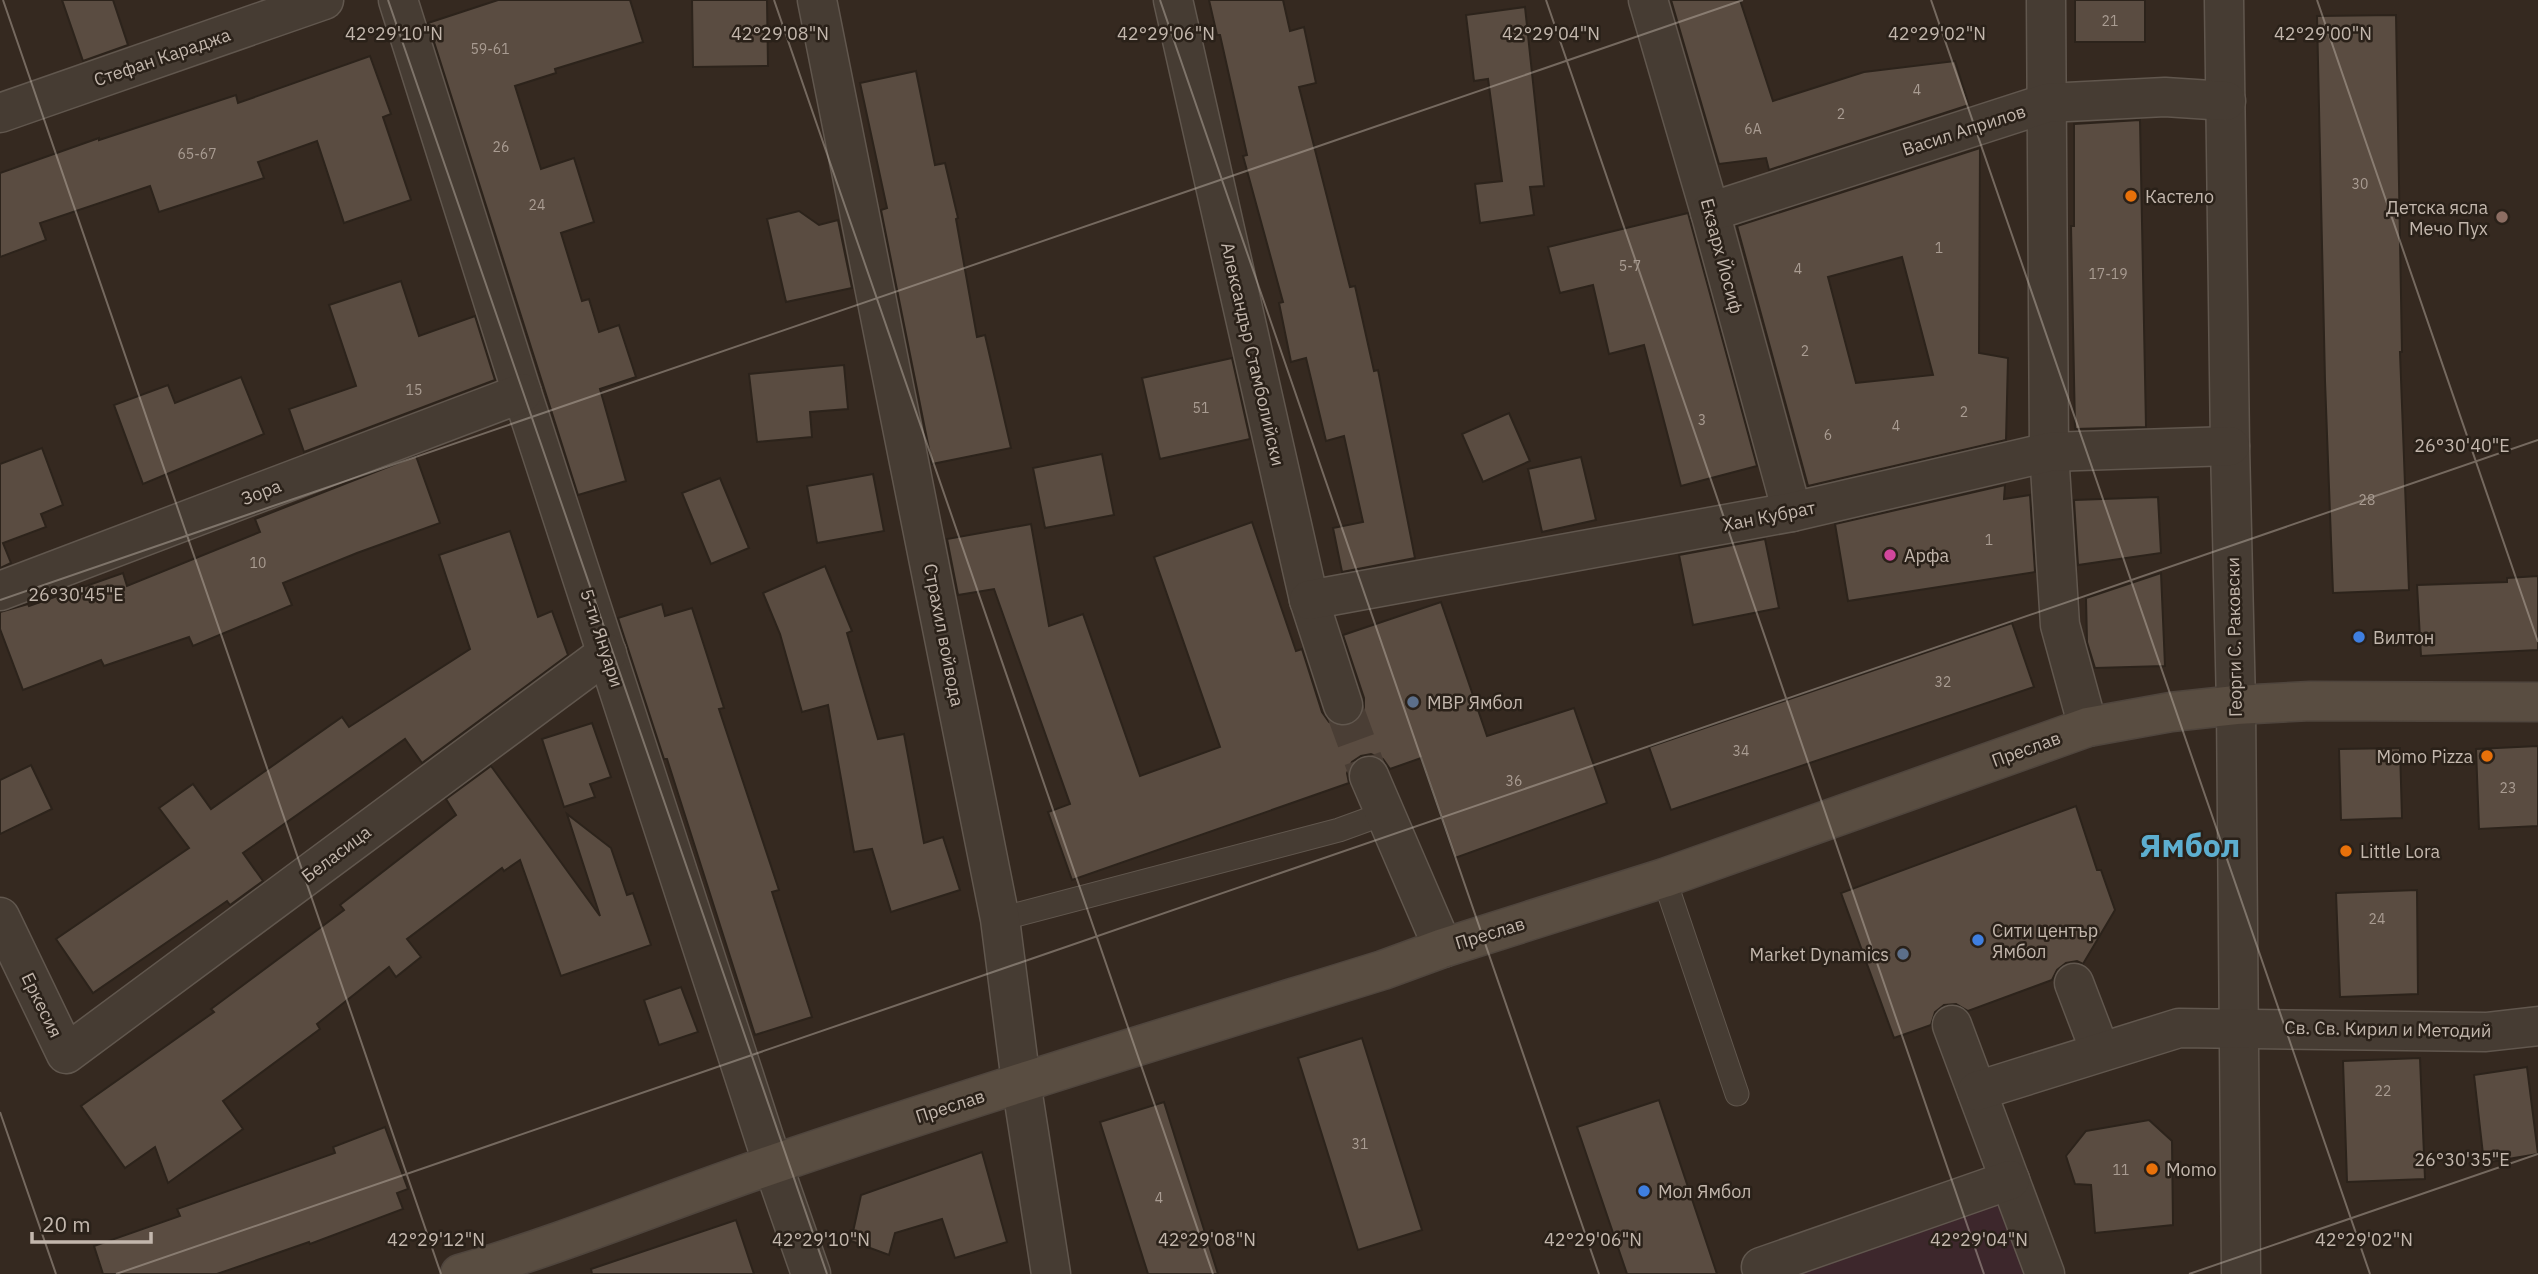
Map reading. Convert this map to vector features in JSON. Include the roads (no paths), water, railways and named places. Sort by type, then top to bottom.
[{"type":"street","name":"Стефан Караджа","points":[[0,113],[324,0]]},
{"type":"street","name":"5-ти Януари","points":[[398,0],[522,393],[811,1274]]},
{"type":"street","name":"Страхил войвода","points":[[817,0],[1000,919],[1021,1082],[1051,1274]]},
{"type":"street","name":"Александър Стамболийски","points":[[1173,0],[1309,600],[1343,705]]},
{"type":"street","name":"Екзарх Йосиф","points":[[1648,0],[1710,212],[1792,512]]},
{"type":"street","points":[[2046,0],[2049,452],[2060,625],[2088,727]]},
{"type":"street","name":"Георги С. Раковски","points":[[2224,0],[2236,705],[2241,1274]]},
{"type":"street","name":"Васил Априлов","points":[[1710,212],[2046,103],[2165,97],[2226,101]]},
{"type":"street","name":"Зора","points":[[0,591],[522,393]]},
{"type":"street","name":"Хан Кубрат","points":[[1309,600],[1792,512],[2049,452],[2230,446]]},
{"type":"street","name":"Беласица","points":[[66,1055],[607,653]]},
{"type":"street","name":"Преслав","points":[[460,1274],[537,1262],[773,1164],[1021,1082],[1383,970],[1443,948],[1664,878],[2088,727],[2171,712],[2236,705],[2311,701],[2538,702]]},
{"type":"street","points":[[1369,776],[1383,814],[1443,948]]},
{"type":"street","name":"Еркесия","points":[[0,917],[66,1055]]},
{"type":"street","points":[[2074,983],[2099,1051]]},
{"type":"street","points":[[1952,1025],[2045,1274]]},
{"type":"street","name":"Св. Св. Кирил и Методий","points":[[1977,1091],[2179,1028],[2486,1032],[2538,1026]]},
{"type":"street","points":[[1761,1267],[2010,1180]]},
{"type":"lane","points":[[1000,919],[1339,830],[1383,814]]},
{"type":"lane","points":[[1664,878],[1737,1094]]},
{"type":"tunnel","points":[[1343,705],[1369,776]]},
{"type":"place","name":"Кастело","points":[[2131,196]]},
{"type":"place","name":"Детска ясла Мечо Пух","points":[[2502,217]]},
{"type":"place","name":"Арфа","points":[[1890,555]]},
{"type":"place","name":"Вилтон","points":[[2359,637]]},
{"type":"place","name":"МВР Ямбол","points":[[1413,702]]},
{"type":"place","name":"Momo Pizza","points":[[2487,756]]},
{"type":"place","name":"Little Lora","points":[[2346,851]]},
{"type":"place","name":"Сити център Ямбол","points":[[1978,940]]},
{"type":"place","name":"Market Dynamics","points":[[1903,954]]},
{"type":"place","name":"Momo","points":[[2152,1169]]},
{"type":"place","name":"Мол Ямбол","points":[[1644,1191]]},
{"type":"district","name":"Ямбол","points":[[2190,845]]}]
